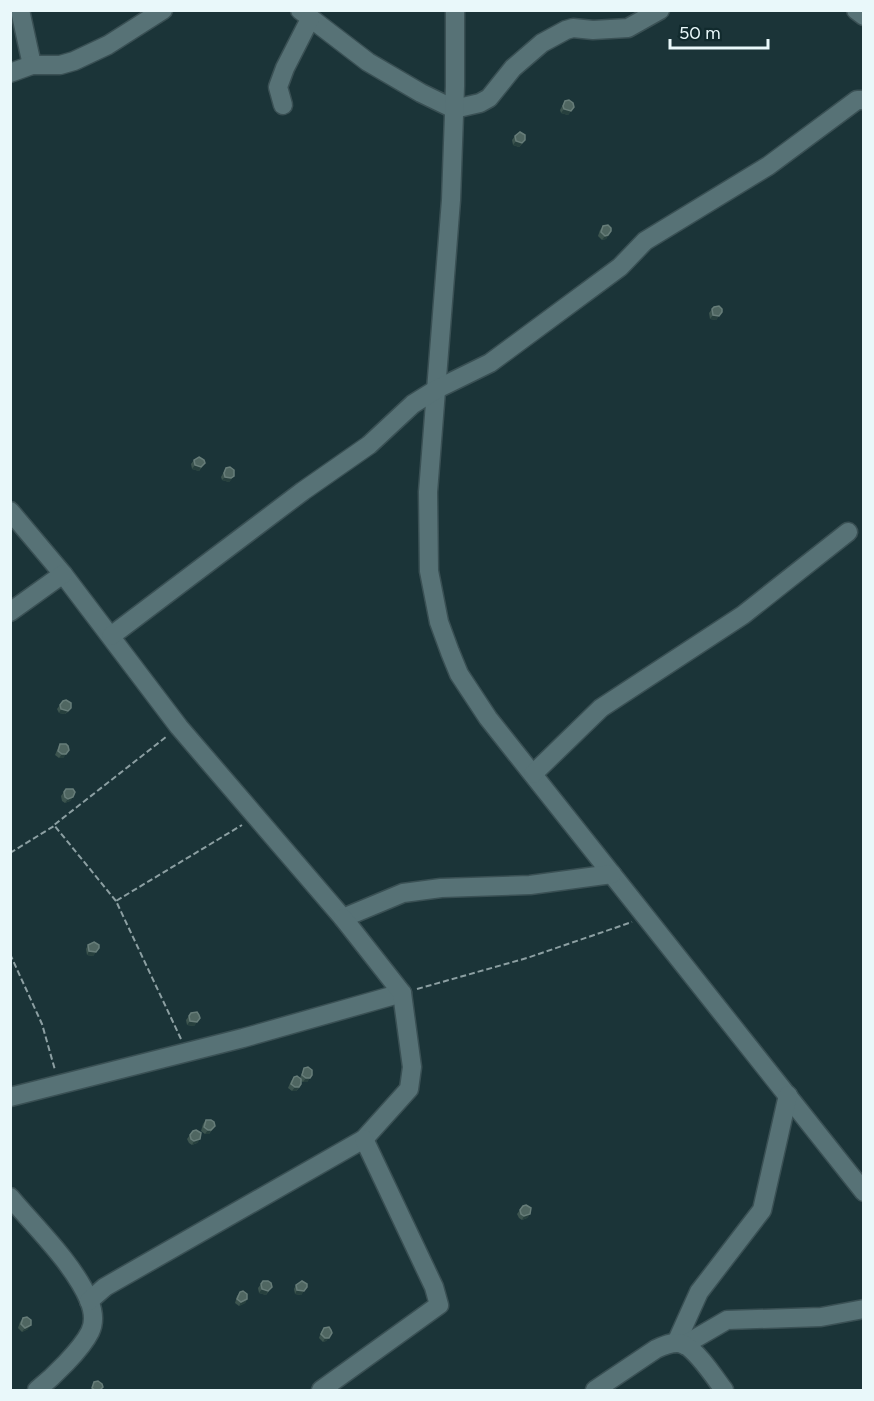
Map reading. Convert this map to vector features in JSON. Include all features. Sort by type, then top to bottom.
[{"type":"street","points":[[20,10],[32,65]]},
{"type":"street","points":[[10,73],[32,65],[60,65],[74,61],[108,45],[163,10]]},
{"type":"street","points":[[455,10],[451,200],[428,492],[429,571],[439,622],[459,674],[488,718],[864,1192]]},
{"type":"street","points":[[283,105],[278,87],[305,15],[368,62],[454,109],[480,103],[489,98],[513,68],[543,42],[566,30],[628,28],[660,10]]},
{"type":"street","points":[[856,10],[864,16]]},
{"type":"street","points":[[111,636],[310,485],[351,459],[413,404],[437,389],[490,363],[620,267],[645,242],[768,166],[857,100],[864,100]]},
{"type":"street","points":[[10,511],[63,574],[179,727],[343,918],[402,993],[412,1067],[409,1089],[364,1139],[105,1287],[89,1301]]},
{"type":"street","points":[[533,774],[601,708],[743,615],[849,532]]},
{"type":"street","points":[[10,612],[63,574]]},
{"type":"street","points":[[343,918],[403,893],[441,888],[530,885],[612,874]]},
{"type":"street","points":[[10,1097],[188,1052],[402,993]]},
{"type":"street","points":[[680,1344],[699,1292],[762,1210],[788,1095]]},
{"type":"street","points":[[321,1390],[440,1305],[434,1287],[364,1139]]},
{"type":"street","points":[[10,1197],[74,1276],[89,1301],[94,1316],[90,1331],[69,1359],[37,1390]]},
{"type":"street","points":[[595,1390],[657,1349],[667,1344],[680,1344],[727,1320],[821,1317],[864,1309]]},
{"type":"street","points":[[680,1344],[694,1352],[724,1390]]},
{"type":"path","points":[[10,853],[54,825],[179,727]]},
{"type":"path","points":[[116,901],[256,817]]},
{"type":"path","points":[[54,825],[116,901],[188,1052]]},
{"type":"path","points":[[402,993],[527,958],[646,918]]},
{"type":"path","points":[[10,954],[42,1024],[59,1084]]},
{"type":"building","points":[[569,100],[574,107],[571,111],[564,109],[563,106],[565,101]]},
{"type":"building","points":[[520,132],[525,135],[522,143],[516,141],[515,136]]},
{"type":"building","points":[[608,225],[611,231],[605,236],[601,232],[603,226]]},
{"type":"building","points":[[719,306],[722,312],[719,316],[713,315],[712,309]]},
{"type":"building","points":[[199,457],[205,463],[201,467],[195,465],[194,460]]},
{"type":"building","points":[[230,467],[234,470],[234,476],[225,477],[226,468]]},
{"type":"building","points":[[66,700],[71,703],[68,711],[61,709],[60,705]]},
{"type":"building","points":[[60,744],[68,746],[69,750],[66,754],[58,751]]},
{"type":"building","points":[[66,789],[73,789],[75,792],[73,797],[68,799],[65,797]]},
{"type":"building","points":[[94,942],[99,945],[99,948],[96,952],[89,951],[88,945]]},
{"type":"building","points":[[197,1012],[200,1018],[197,1022],[190,1021],[191,1013]]},
{"type":"building","points":[[308,1067],[312,1070],[312,1075],[306,1078],[302,1075],[304,1068]]},
{"type":"building","points":[[297,1076],[301,1079],[301,1084],[295,1087],[291,1084]]},
{"type":"building","points":[[206,1120],[214,1122],[215,1126],[211,1130],[204,1127]]},
{"type":"building","points":[[196,1130],[201,1133],[200,1139],[194,1141],[190,1135]]},
{"type":"building","points":[[526,1205],[531,1208],[530,1214],[524,1216],[520,1210]]},
{"type":"building","points":[[263,1281],[271,1283],[272,1287],[268,1291],[262,1289]]},
{"type":"building","points":[[302,1281],[307,1284],[307,1287],[304,1291],[297,1290],[296,1285]]},
{"type":"building","points":[[243,1291],[247,1294],[247,1299],[241,1302],[237,1299]]},
{"type":"building","points":[[27,1317],[31,1320],[31,1325],[25,1328],[21,1324],[23,1318]]},
{"type":"building","points":[[329,1327],[332,1333],[329,1338],[325,1338],[321,1334],[324,1328]]},
{"type":"building","points":[[98,1381],[103,1387],[95,1390],[92,1388],[94,1382]]}]
